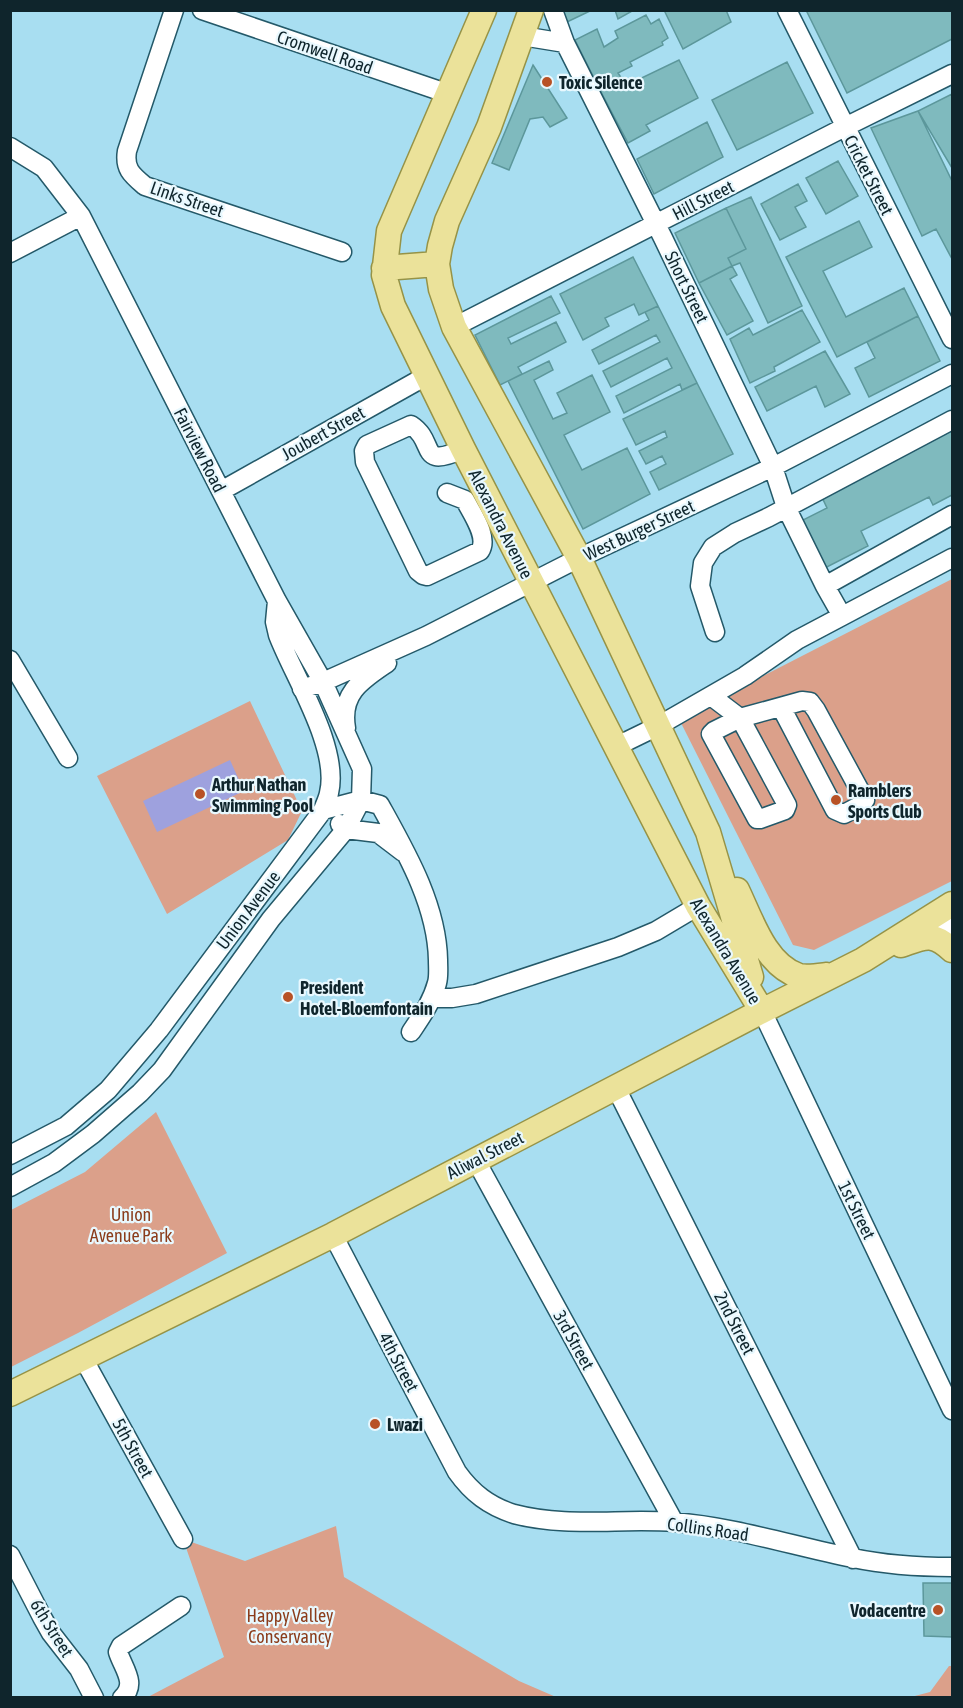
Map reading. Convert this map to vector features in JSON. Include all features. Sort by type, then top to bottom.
[{"type":"main road","name":"Alexandra Avenue","points":[[484,10],[389,231],[384,274],[393,306],[426,376],[615,747],[698,906],[762,1011]]},
{"type":"main road","name":"Alexandra Avenue","points":[[531,10],[489,127],[447,221],[436,264],[441,289],[454,327],[579,558],[708,832],[762,1011]]},
{"type":"main road","points":[[384,268],[436,264]]},
{"type":"main road","points":[[708,832],[760,937],[773,958],[800,976],[833,975]]},
{"type":"main road","name":"Aliwal Street","points":[[10,1394],[333,1235],[475,1159],[863,960],[946,908]]},
{"type":"main road","points":[[863,960],[927,936],[938,939],[952,950]]},
{"type":"street","name":"Links Street","points":[[174,10],[128,151],[125,162],[129,170],[146,186],[342,252]]},
{"type":"street","name":"Cromwell Road","points":[[202,10],[449,94]]},
{"type":"street","name":"Short Street","points":[[553,10],[565,43],[656,224],[773,467],[786,507],[842,616]]},
{"type":"street","name":"Cricket Street","points":[[787,10],[952,339]]},
{"type":"street","points":[[522,36],[565,43]]},
{"type":"street","name":"Hill Street","points":[[454,327],[952,74]]},
{"type":"street","name":"Fairview Road","points":[[10,147],[44,168],[81,216],[277,601],[323,682]]},
{"type":"street","points":[[10,254],[81,216]]},
{"type":"street","name":"West Burger Street","points":[[302,689],[323,682],[426,636],[579,558],[773,467],[952,374]]},
{"type":"street","name":"Joubert Street","points":[[221,491],[426,376]]},
{"type":"street","points":[[715,632],[700,586],[703,563],[713,547],[735,533],[952,420]]},
{"type":"street","points":[[447,493],[465,500],[483,537],[484,545],[480,551],[427,576],[423,575],[418,572],[365,462],[364,451],[367,445],[411,425],[418,430],[431,454],[436,458],[445,457],[463,449]]},
{"type":"street","points":[[825,586],[952,515]]},
{"type":"street","points":[[615,747],[711,696],[797,640],[952,558]]},
{"type":"street","name":"Union Avenue","points":[[10,1155],[66,1126],[108,1090],[174,1009],[323,810],[330,792],[329,760],[325,741],[278,635],[275,622],[277,601]]},
{"type":"street","points":[[348,739],[344,716],[352,690],[363,679],[426,636]]},
{"type":"street","points":[[10,660],[68,758]]},
{"type":"street","name":"Union Avenue","points":[[10,1187],[54,1163],[122,1109],[162,1070],[271,919],[346,829],[361,800],[362,769],[323,682]]},
{"type":"street","points":[[711,696],[740,718],[787,805],[785,810],[760,819],[755,817],[711,737],[714,731],[740,718],[802,701],[810,702],[865,800],[861,806],[844,814],[838,813],[782,707]]},
{"type":"street","points":[[323,810],[361,800],[381,805],[409,857],[435,930],[438,981],[432,998],[411,1032]]},
{"type":"street","points":[[323,810],[346,829],[378,833],[409,857]]},
{"type":"street","points":[[432,998],[452,998],[476,994],[618,947],[656,931],[698,906]]},
{"type":"street","points":[[946,908],[952,938]]},
{"type":"street","points":[[174,1009],[196,1023]]},
{"type":"street","name":"1st Street","points":[[762,1011],[952,1410]]},
{"type":"street","name":"2nd Street","points":[[616,1088],[853,1559]]},
{"type":"street","name":"3rd Street","points":[[475,1159],[674,1522]]},
{"type":"street","name":"4th Street","points":[[333,1235],[457,1472],[469,1488]]},
{"type":"street","name":"5th Street","points":[[83,1358],[183,1539]]},
{"type":"street","name":"Collins Road","points":[[469,1488],[483,1500],[498,1508],[533,1518],[592,1522],[674,1522],[762,1536],[853,1559],[912,1567],[952,1567]]},
{"type":"street","name":"6th Street","points":[[10,1555],[51,1633],[79,1669],[94,1698]]},
{"type":"street","points":[[122,1698],[128,1693],[130,1682],[118,1652],[121,1646],[181,1606]]},
{"type":"green space","name":"Ramblers Sports Club","points":[[952,579],[952,881],[814,950],[793,945],[679,719]]},
{"type":"green space","name":"Arthur Nathan Swimming Pool","points":[[250,701],[302,811],[288,840],[167,914],[97,776]]},
{"type":"green space","name":"Union Avenue Park","points":[[156,1112],[227,1253],[11,1367],[11,1210],[85,1172]]},
{"type":"green space","name":"Happy Valley Conservancy","points":[[336,1526],[344,1577],[519,1681],[556,1697],[146,1698],[224,1657],[183,1539],[245,1561]]},
{"type":"green space","points":[[949,1666],[952,1666],[952,1697],[911,1697],[930,1692]]},
{"type":"water","points":[[230,760],[244,791],[157,832],[143,801]]},
{"type":"building","points":[[561,10],[592,10],[567,22]]},
{"type":"building","points":[[615,10],[634,10],[618,19]]},
{"type":"building","points":[[664,10],[726,10],[731,22],[683,49]]},
{"type":"building","points":[[806,10],[952,10],[952,39],[847,93]]},
{"type":"building","points":[[646,15],[651,24],[659,19],[668,38],[662,42],[663,45],[630,62],[632,66],[618,73],[622,79],[600,90],[575,40],[597,29],[604,47],[618,38],[615,31]]},
{"type":"building","points":[[679,60],[698,98],[646,125],[650,131],[628,143],[600,90],[622,79],[625,86]]},
{"type":"building","points":[[787,62],[813,113],[737,150],[712,100]]},
{"type":"building","points":[[533,65],[567,118],[550,127],[543,117],[530,119],[509,170],[492,163]]},
{"type":"building","points":[[952,94],[952,168],[918,111]]},
{"type":"building","points":[[918,111],[952,181],[952,259],[936,229],[922,236],[871,128]]},
{"type":"building","points":[[707,122],[723,157],[654,194],[637,159]]},
{"type":"building","points":[[838,161],[858,196],[826,214],[806,178]]},
{"type":"building","points":[[798,184],[807,201],[795,207],[806,227],[780,240],[761,204]]},
{"type":"building","points":[[751,197],[802,306],[768,323],[740,263],[732,266],[728,258],[746,249],[726,208]]},
{"type":"building","points":[[726,208],[746,249],[728,258],[732,266],[699,283],[675,233]]},
{"type":"building","points":[[859,221],[872,247],[823,271],[846,317],[904,288],[918,316],[837,357],[786,257]]},
{"type":"building","points":[[633,257],[658,306],[639,315],[634,304],[605,318],[609,326],[583,340],[560,294]]},
{"type":"building","points":[[732,266],[737,275],[730,279],[753,321],[727,335],[699,283]]},
{"type":"building","points":[[551,296],[560,313],[508,338],[511,344],[556,322],[566,342],[518,367],[522,374],[500,385],[475,335]]},
{"type":"building","points":[[658,306],[697,383],[682,390],[680,384],[624,413],[616,396],[672,368],[667,358],[611,387],[603,371],[660,342],[656,335],[599,364],[592,350],[649,320],[645,312]]},
{"type":"building","points":[[802,310],[820,342],[774,367],[775,371],[750,383],[730,339],[749,328],[753,335]]},
{"type":"building","points":[[918,316],[940,361],[869,397],[855,368],[875,358],[867,342]]},
{"type":"building","points":[[825,351],[850,394],[825,407],[816,386],[767,411],[755,387]]},
{"type":"building","points":[[549,361],[553,370],[534,380],[553,419],[567,413],[557,393],[592,375],[610,412],[564,435],[582,470],[627,448],[650,494],[583,529],[508,381]]},
{"type":"building","points":[[697,383],[733,454],[659,490],[650,472],[666,464],[662,456],[646,464],[639,451],[667,437],[665,431],[636,445],[623,419]]},
{"type":"building","points":[[952,425],[952,495],[933,505],[929,497],[861,531],[868,546],[821,570],[797,523],[827,508],[820,493]]},
{"type":"building","name":"Vodacentre","points":[[923,1583],[952,1583],[952,1637],[924,1636]]},
{"type":"place","name":"Toxic Silence","points":[[547,82]]},
{"type":"place","name":"Arthur Nathan Swimming Pool","points":[[200,794]]},
{"type":"place","name":"Ramblers Sports Club","points":[[836,800]]},
{"type":"place","name":"President Hotel-Bloemfontain","points":[[288,997]]},
{"type":"place","name":"Lwazi","points":[[375,1424]]},
{"type":"place","name":"Vodacentre","points":[[938,1610]]}]
